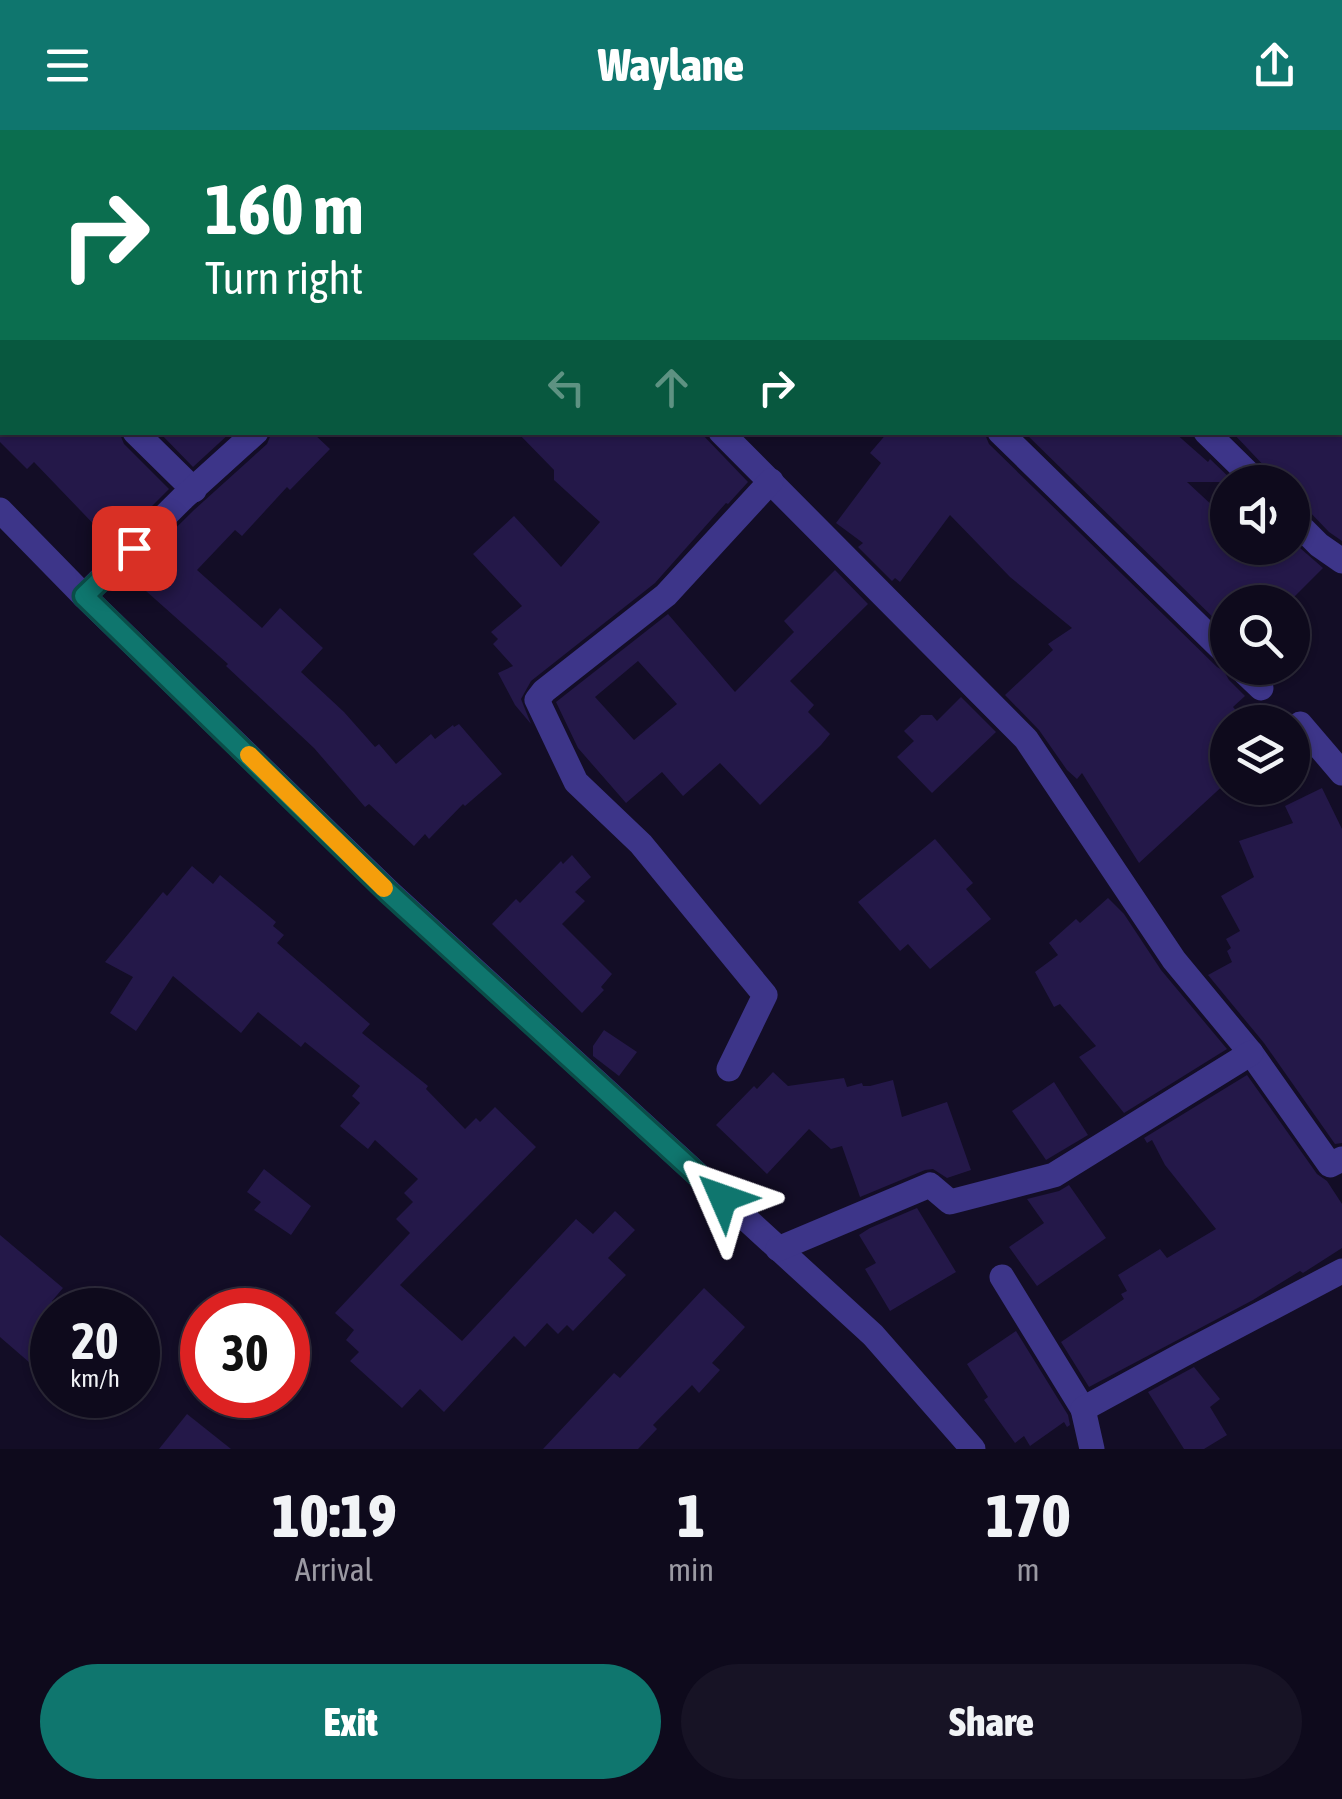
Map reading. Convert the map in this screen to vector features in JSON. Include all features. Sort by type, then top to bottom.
[{"type":"street","points":[[138,435],[194,490]]},
{"type":"street","points":[[84,596],[253,435]]},
{"type":"street","points":[[724,435],[1026,739],[1174,960],[1251,1054],[1330,1165],[1342,1160]]},
{"type":"street","points":[[1003,435],[1210,637]]},
{"type":"street","points":[[1209,435],[1240,465]]},
{"type":"street","points":[[729,1069],[765,995],[641,844],[576,782],[537,700],[666,595],[771,481]]},
{"type":"street","points":[[0,510],[388,892],[874,1336],[973,1449]]},
{"type":"street","points":[[1310,535],[1342,561]]},
{"type":"street","points":[[1258,685],[1261,688]]},
{"type":"street","points":[[1310,736],[1342,773]]},
{"type":"street","points":[[778,1248],[930,1185],[950,1202],[1054,1175],[1251,1054]]},
{"type":"street","points":[[1084,1410],[1342,1271]]},
{"type":"street","points":[[1002,1277],[1084,1410],[1092,1449]]},
{"type":"building","points":[[0,435],[120,435],[124,444],[169,489],[107,551],[98,543],[105,536],[34,462],[27,469],[0,442]]},
{"type":"building","points":[[162,435],[228,435],[193,467]]},
{"type":"building","points":[[271,435],[315,435],[330,449],[290,490],[287,487],[242,536],[235,530],[197,570],[262,628],[280,608],[323,648],[301,672],[396,764],[431,734],[435,739],[459,724],[502,774],[463,804],[429,839],[425,834],[414,846],[369,804],[365,807],[314,748],[128,575],[267,444]]},
{"type":"building","points":[[520,435],[703,435],[748,482],[655,583],[531,681],[521,699],[531,724],[515,705],[498,673],[513,666],[493,644],[498,639],[491,632],[522,606],[473,554],[514,516],[561,567],[600,522],[554,480],[554,470]]},
{"type":"building","points":[[885,435],[985,435],[989,444],[1210,660],[1210,685],[1234,685],[1245,696],[1235,705],[1210,705],[1210,798],[1139,863],[1082,773],[1077,779],[1067,770],[1039,730],[1005,695],[1053,650],[1048,644],[1072,628],[1010,577],[950,515],[900,582],[895,578],[892,581],[858,547],[863,543],[836,523],[881,463],[870,453]]},
{"type":"building","points":[[1027,435],[1177,435],[1216,465],[1210,465],[1210,482],[1187,482],[1210,503],[1210,565],[1310,565],[1310,557],[1323,568],[1306,585],[1210,585],[1210,614]]},
{"type":"building","points":[[1235,435],[1342,435],[1342,541],[1310,512],[1310,465],[1263,465]]},
{"type":"building","points":[[835,570],[868,604],[790,681],[814,705],[808,712],[830,734],[760,805],[720,763],[683,796],[662,772],[626,803],[578,748],[556,702],[668,614],[735,692],[794,632],[784,621]],"holes":[[[638,661],[677,704],[634,740],[595,697]]]},
{"type":"building","points":[[961,697],[996,732],[932,793],[897,757],[914,741],[904,731],[921,715],[932,715],[937,721]]},
{"type":"building","points":[[1322,788],[1342,829],[1342,1143],[1335,1144],[1264,1043],[1208,975],[1232,962],[1226,939],[1240,931],[1221,896],[1254,877],[1239,841],[1293,823],[1285,806],[1310,805],[1310,794]]},
{"type":"building","points":[[935,839],[973,883],[966,889],[991,919],[930,969],[908,944],[900,951],[858,902]]},
{"type":"building","points":[[572,855],[591,877],[575,892],[585,901],[562,924],[612,974],[601,987],[604,990],[582,1013],[492,924],[516,899],[520,903],[561,861],[563,864]]},
{"type":"building","points":[[192,866],[213,884],[220,875],[276,922],[273,926],[284,935],[277,943],[370,1024],[362,1033],[428,1086],[426,1089],[465,1129],[476,1118],[480,1122],[495,1107],[536,1147],[400,1285],[462,1341],[576,1219],[593,1234],[615,1211],[635,1230],[608,1258],[626,1275],[573,1331],[567,1325],[558,1334],[547,1323],[525,1347],[514,1336],[444,1412],[420,1389],[402,1408],[350,1361],[359,1352],[346,1340],[354,1330],[335,1313],[410,1233],[396,1219],[413,1202],[404,1193],[418,1179],[375,1140],[368,1149],[340,1126],[360,1103],[352,1096],[360,1086],[305,1042],[301,1047],[258,1012],[241,1033],[173,976],[136,1031],[110,1013],[133,977],[105,962],[163,892],[167,896]]},
{"type":"building","points":[[1108,898],[1227,1049],[1124,1113],[1079,1057],[1096,1046],[1060,1004],[1054,1007],[1035,972],[1058,955],[1049,943]]},
{"type":"building","points":[[604,1030],[637,1052],[619,1076],[593,1056],[593,1046]]},
{"type":"building","points":[[773,1072],[788,1086],[844,1078],[847,1087],[893,1080],[902,1117],[947,1102],[971,1170],[947,1178],[933,1169],[925,1170],[860,1197],[842,1146],[831,1149],[809,1129],[767,1174],[716,1125]]},
{"type":"building","points":[[1247,1075],[1342,1204],[1342,1248],[1303,1273],[1300,1271],[1089,1387],[1061,1342],[1124,1299],[1121,1294],[1127,1291],[1118,1275],[1160,1249],[1167,1258],[1216,1229],[1165,1165],[1152,1140],[1147,1143],[1144,1138]]},
{"type":"building","points":[[1054,1082],[1088,1135],[1046,1160],[1012,1111]]},
{"type":"building","points":[[264,1169],[311,1206],[291,1235],[254,1210],[261,1202],[247,1192]]},
{"type":"building","points":[[1069,1185],[1106,1238],[1037,1286],[1009,1247],[1044,1223],[1027,1199]]},
{"type":"building","points":[[917,1208],[956,1272],[890,1311],[865,1269],[876,1263],[859,1235]]},
{"type":"building","points":[[0,1235],[63,1288],[30,1288],[30,1363],[0,1337]]},
{"type":"building","points":[[704,1288],[745,1327],[712,1363],[720,1370],[699,1393],[692,1385],[653,1425],[657,1429],[638,1449],[543,1449],[614,1373],[620,1378]]},
{"type":"building","points":[[1016,1331],[1068,1415],[1070,1425],[1067,1427],[1064,1422],[1030,1446],[1024,1436],[1015,1443],[984,1400],[988,1397],[967,1364]]},
{"type":"building","points":[[1194,1367],[1220,1399],[1210,1407],[1227,1435],[1204,1449],[1184,1449],[1148,1392]]},
{"type":"building","points":[[184,1418],[192,1418],[231,1449],[159,1449]]},
{"type":"slow traffic","points":[[249,755],[384,888]]},
{"type":"route","points":[[134,548],[84,596],[388,892],[723,1198]]}]
